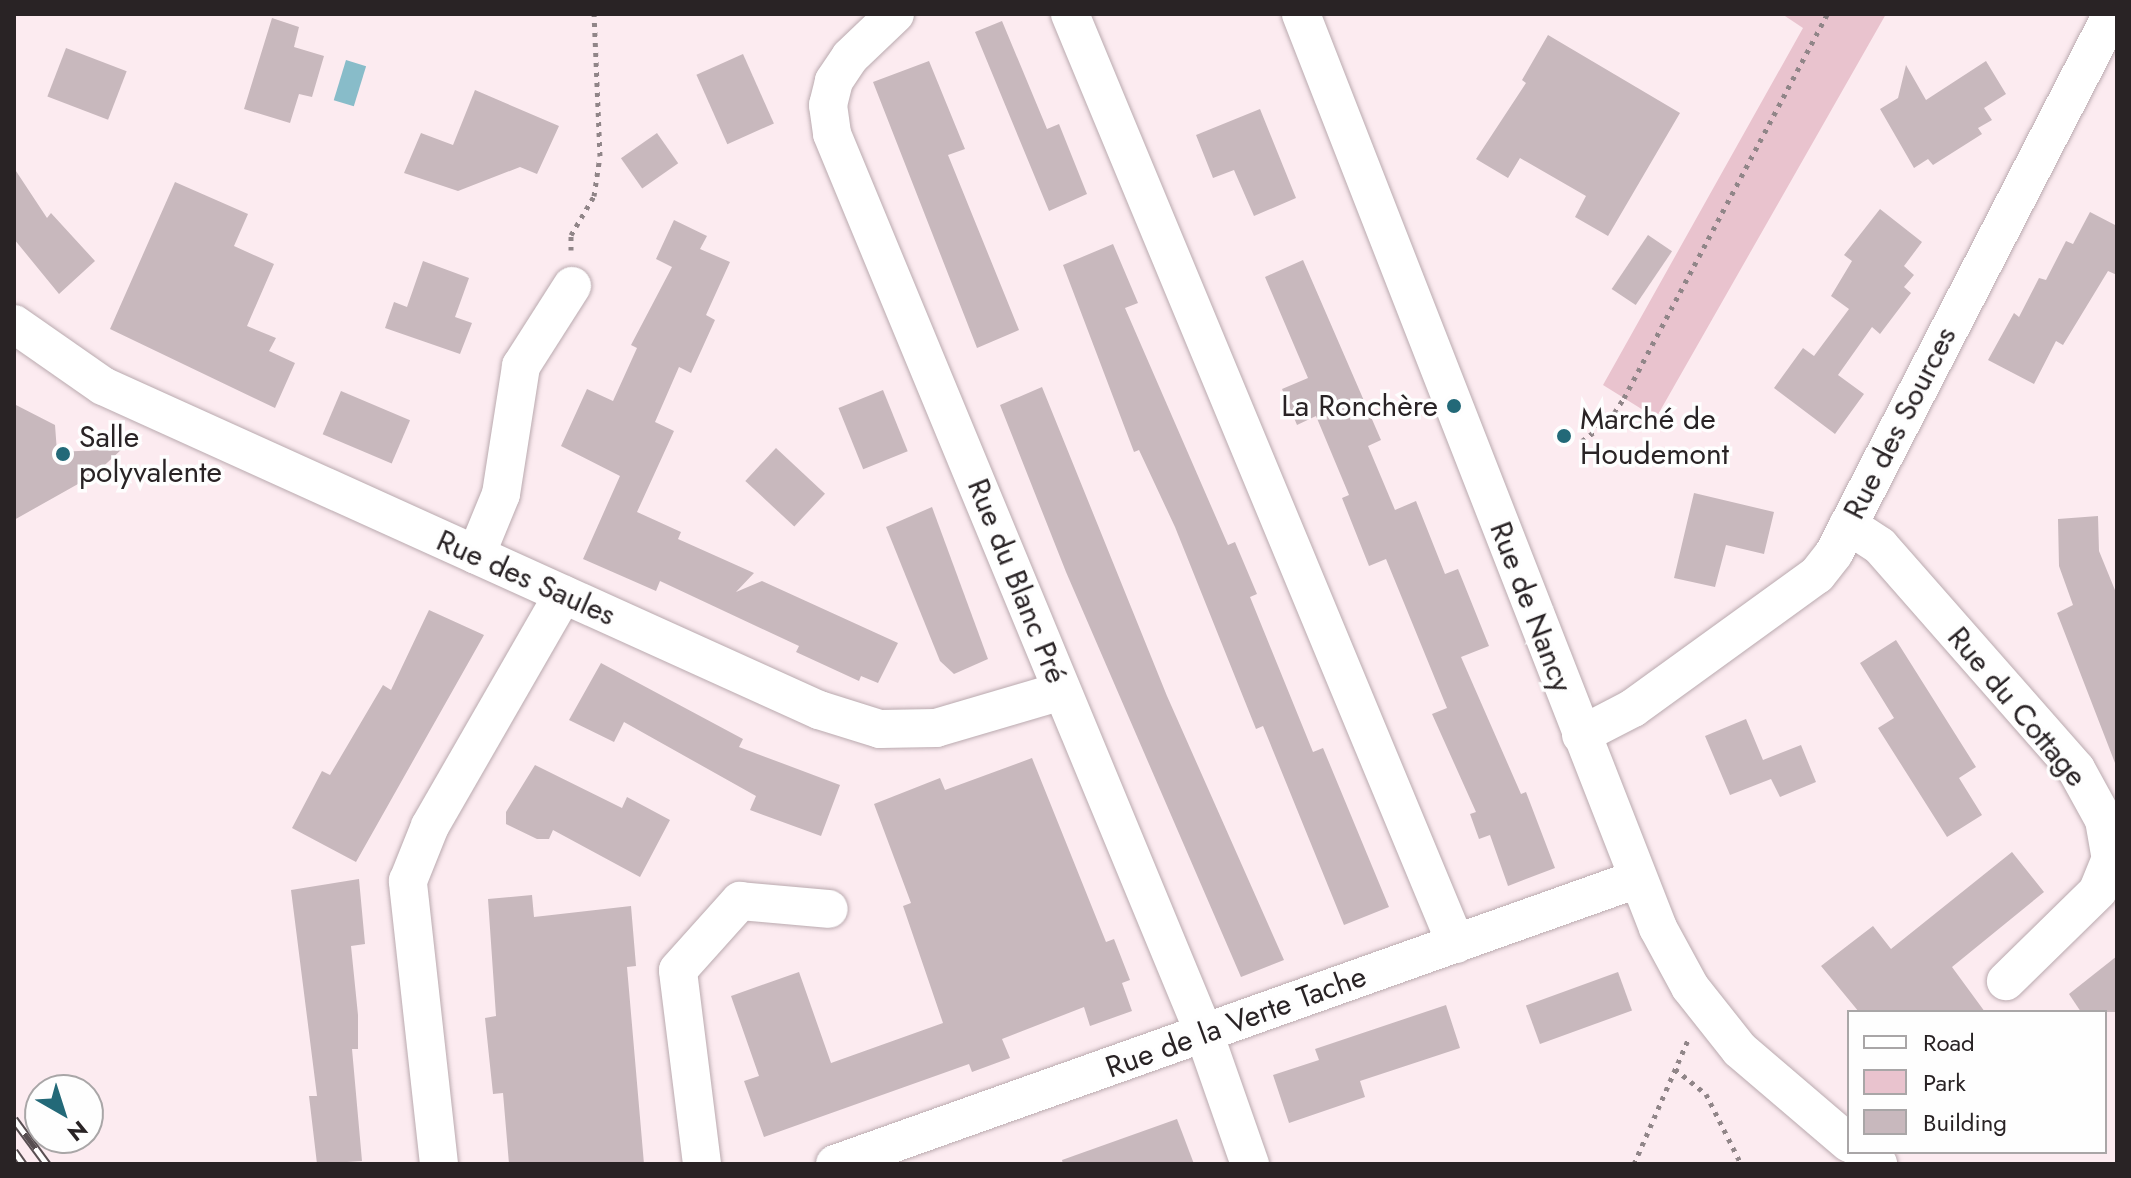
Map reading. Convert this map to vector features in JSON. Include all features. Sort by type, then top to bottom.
[{"type":"street","name":"Rue du Blanc Pré","points":[[895,14],[850,57],[834,81],[828,105],[832,134],[1204,1033],[1250,1164]]},
{"type":"street","points":[[1070,14],[1456,944]]},
{"type":"street","name":"Rue de Nancy","points":[[1301,14],[1637,879],[1690,987],[1711,1015],[1740,1050],[1847,1141]]},
{"type":"street","name":"Rue des Sources","points":[[1581,735],[1633,708],[1798,592],[1817,575],[1848,525],[2112,14]]},
{"type":"street","points":[[476,555],[501,494],[521,366],[572,286]]},
{"type":"street","name":"Rue des Saules","points":[[14,324],[103,386],[819,710],[880,729],[936,728],[1062,691]]},
{"type":"street","name":"Rue du Cottage","points":[[1848,525],[1880,546],[2076,769],[2104,820],[2111,858],[2098,891],[2006,981]]},
{"type":"street","points":[[439,1164],[408,881],[430,826],[563,595]]},
{"type":"street","name":"Rue de la Verte Tache","points":[[835,1164],[1637,879]]},
{"type":"street","points":[[702,1164],[678,970],[740,901],[829,909]]},
{"type":"path","points":[[572,286],[571,235],[594,196],[600,156],[594,14]]},
{"type":"path","points":[[1582,441],[1609,421],[1624,398],[1827,14]]},
{"type":"path","points":[[1634,1164],[1691,1032],[1711,1015]]},
{"type":"path","points":[[1675,1069],[1706,1094],[1741,1164]]},
{"type":"green space","points":[[1782,14],[1886,14],[1656,418],[1603,385],[1803,28]]},
{"type":"water","points":[[346,60],[366,66],[354,106],[334,100]]},
{"type":"building","points":[[272,18],[299,27],[294,47],[324,56],[312,97],[299,94],[290,123],[244,109]]},
{"type":"building","points":[[1002,21],[1047,129],[1059,124],[1087,194],[1049,211],[975,32]]},
{"type":"building","points":[[1548,35],[1680,113],[1608,236],[1575,217],[1586,196],[1520,158],[1508,178],[1476,159],[1526,83],[1522,80]]},
{"type":"building","points":[[66,48],[127,71],[108,120],[47,97]]},
{"type":"building","points":[[743,54],[774,123],[727,144],[696,75]]},
{"type":"building","points":[[929,61],[965,149],[948,155],[1019,330],[977,348],[873,82]]},
{"type":"building","points":[[1986,61],[2006,94],[1984,108],[1992,120],[1978,128],[1982,134],[1933,165],[1928,159],[1914,168],[1880,109],[1898,98],[1906,65],[1926,100]]},
{"type":"building","points":[[475,90],[559,126],[537,174],[520,167],[458,191],[404,173],[421,133],[453,145]]},
{"type":"building","points":[[1260,109],[1296,198],[1254,216],[1234,170],[1213,178],[1196,135]]},
{"type":"building","points":[[657,133],[678,163],[642,189],[621,158]]},
{"type":"building","points":[[14,168],[47,218],[51,213],[95,261],[59,294],[14,239]]},
{"type":"building","points":[[175,182],[248,214],[234,246],[274,264],[247,326],[276,338],[269,351],[295,363],[275,408],[110,329]]},
{"type":"building","points":[[1880,209],[1922,242],[1904,266],[1914,275],[1904,287],[1911,293],[1880,334],[1872,327],[1838,375],[1864,394],[1835,434],[1774,388],[1803,348],[1814,356],[1849,309],[1831,296],[1852,261],[1844,255]]},
{"type":"building","points":[[2090,212],[2117,226],[2117,275],[2108,271],[2063,345],[2056,341],[2034,384],[1988,360],[2014,313],[2019,317],[2039,278],[2046,280],[2066,241],[2073,244]]},
{"type":"building","points":[[674,220],[707,236],[700,249],[730,262],[706,315],[715,320],[691,373],[679,367],[655,422],[674,431],[637,512],[681,532],[678,539],[754,573],[736,592],[762,581],[898,643],[878,683],[861,676],[859,681],[796,652],[799,646],[660,581],[656,591],[583,559],[620,476],[561,446],[587,389],[613,401],[637,348],[631,345],[672,267],[656,259]]},
{"type":"building","points":[[1648,235],[1672,251],[1636,305],[1612,289]]},
{"type":"building","points":[[1113,244],[1138,303],[1125,308],[1228,545],[1235,542],[1257,594],[1250,597],[1313,752],[1323,748],[1389,907],[1344,925],[1263,726],[1256,729],[1175,527],[1139,450],[1134,452],[1063,265]]},
{"type":"building","points":[[1303,260],[1381,440],[1368,446],[1395,510],[1416,501],[1445,574],[1458,569],[1489,646],[1461,657],[1521,794],[1526,792],[1555,868],[1508,886],[1490,835],[1479,839],[1470,814],[1476,812],[1432,714],[1447,708],[1386,559],[1369,566],[1342,498],[1349,495],[1316,416],[1297,425],[1282,389],[1308,378],[1265,277]]},
{"type":"building","points":[[423,261],[469,278],[455,317],[472,323],[460,354],[385,328],[394,302],[407,307]]},
{"type":"building","points":[[1042,387],[1167,696],[1284,960],[1241,977],[1066,572],[1000,405]]},
{"type":"building","points":[[883,390],[908,451],[863,469],[838,408]]},
{"type":"building","points":[[341,391],[410,420],[392,464],[323,434]]},
{"type":"building","name":"Salle polyvalente","points":[[14,404],[55,425],[57,452],[122,449],[94,475],[14,520]]},
{"type":"building","points":[[776,448],[825,494],[794,527],[745,481]]},
{"type":"building","points":[[1694,493],[1774,512],[1764,554],[1726,545],[1715,587],[1674,578]]},
{"type":"building","points":[[932,507],[988,659],[954,674],[940,661],[886,527]]},
{"type":"building","points":[[2098,516],[2099,551],[2117,595],[2115,763],[2057,613],[2073,605],[2059,566],[2058,519]]},
{"type":"building","points":[[429,610],[484,635],[356,862],[292,828],[322,771],[330,775],[383,685],[391,690]]},
{"type":"building","points":[[1896,640],[1976,767],[1959,778],[1982,815],[1947,837],[1878,728],[1894,718],[1860,663]]},
{"type":"building","points":[[601,663],[743,739],[739,747],[840,785],[821,836],[750,810],[756,796],[624,722],[614,742],[569,720]]},
{"type":"building","points":[[1746,719],[1763,760],[1801,745],[1816,782],[1780,797],[1771,779],[1730,795],[1705,736]]},
{"type":"building","points":[[1032,758],[1106,942],[1114,939],[1130,980],[1122,983],[1132,1011],[1090,1026],[1084,1007],[1002,1039],[1010,1058],[972,1072],[969,1064],[764,1137],[744,1081],[759,1076],[731,996],[799,972],[831,1063],[943,1023],[903,906],[911,903],[874,804],[940,778],[945,790]]},
{"type":"building","points":[[535,765],[622,808],[627,797],[670,820],[640,877],[553,830],[549,839],[537,839],[506,824],[506,812]]},
{"type":"building","points":[[2012,852],[2044,892],[1952,967],[1984,1010],[1857,1010],[1821,966],[1873,926],[1891,949]]},
{"type":"building","points":[[359,879],[365,944],[351,946],[358,1015],[358,1049],[352,1049],[362,1161],[317,1164],[309,1096],[317,1096],[291,890]]},
{"type":"building","points":[[532,895],[534,917],[631,906],[636,966],[627,967],[644,1164],[509,1164],[503,1093],[493,1094],[485,1018],[496,1016],[488,899]]},
{"type":"building","points":[[2117,956],[2117,1012],[2080,1010],[2069,994]]},
{"type":"building","points":[[1618,972],[1632,1011],[1540,1044],[1526,1006]]},
{"type":"building","points":[[1446,1005],[1460,1048],[1360,1081],[1365,1097],[1289,1123],[1273,1075],[1319,1060],[1315,1049]]},
{"type":"building","points":[[1177,1119],[1194,1164],[1063,1164],[1062,1160]]},
{"type":"railway","points":[[14,1119],[47,1164]]},
{"type":"railway","points":[[14,1151],[23,1164]]},
{"type":"place","name":"La Ronchère","points":[[1454,406]]},
{"type":"place","name":"Marché de Houdemont","points":[[1564,436]]},
{"type":"place","name":"Salle polyvalente","points":[[63,454]]}]
